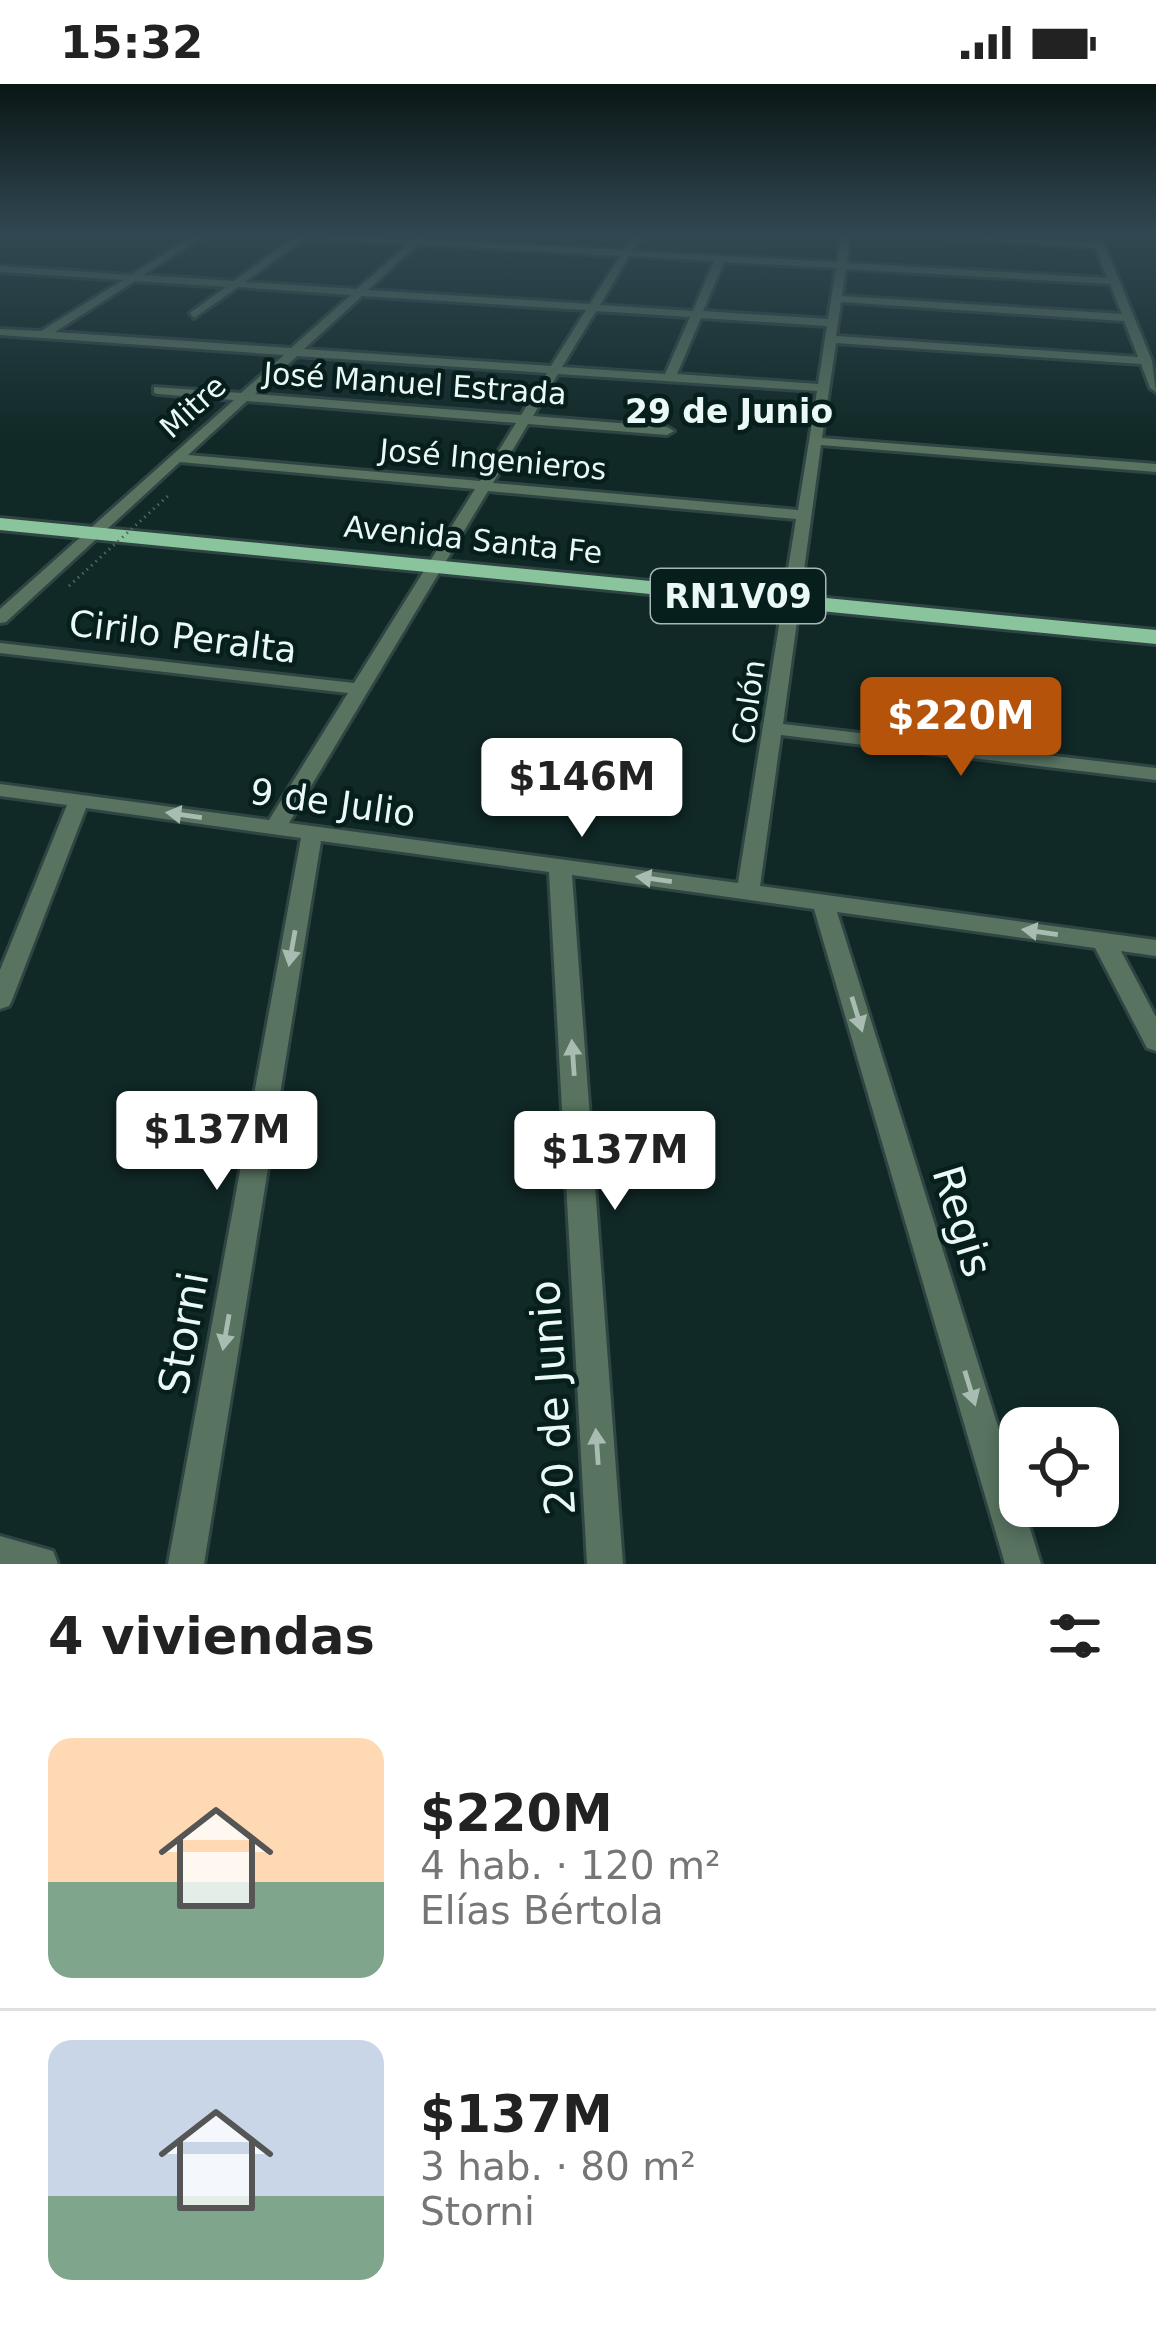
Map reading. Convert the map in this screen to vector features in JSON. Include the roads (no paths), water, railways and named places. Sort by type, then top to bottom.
[{"type":"main road","name":"Avenida Santa Fe","points":[[0,524],[1156,637]]},
{"type":"street","points":[[42,335],[91,304]]},
{"type":"street","points":[[194,315],[209,304]]},
{"type":"street","name":"Mitre","points":[[0,618],[346,304]]},
{"type":"street","points":[[546,304],[697,314],[1146,361]]},
{"type":"street","points":[[275,828],[594,304]]},
{"type":"street","points":[[670,377],[701,304]]},
{"type":"street","name":"Colón","points":[[748,892],[835,304]]},
{"type":"street","points":[[925,304],[1129,318]]},
{"type":"street","points":[[1123,304],[1156,388]]},
{"type":"street","points":[[0,332],[823,388]]},
{"type":"street","name":"José Manuel Estrada","points":[[158,390],[667,430]]},
{"type":"street","points":[[815,441],[1156,468]]},
{"type":"street","name":"José Ingenieros","points":[[176,458],[804,515]]},
{"type":"street","name":"Cirilo Peralta","points":[[0,648],[359,689]]},
{"type":"street","points":[[772,728],[1156,774]]},
{"type":"street","name":"9 de Julio","points":[[0,790],[1156,948]]},
{"type":"street","points":[[0,1000],[80,801]]},
{"type":"street","name":"Storni","points":[[186,1564],[311,832]]},
{"type":"street","name":"20 de Junio","points":[[560,867],[605,1564]]},
{"type":"street","name":"Regis","points":[[823,902],[1023,1564]]},
{"type":"street","points":[[1103,940],[1156,1041]]},
{"type":"street","points":[[0,1554],[40,1564]]},
{"type":"district","name":"29 de Junio","points":[[729,411]]}]
